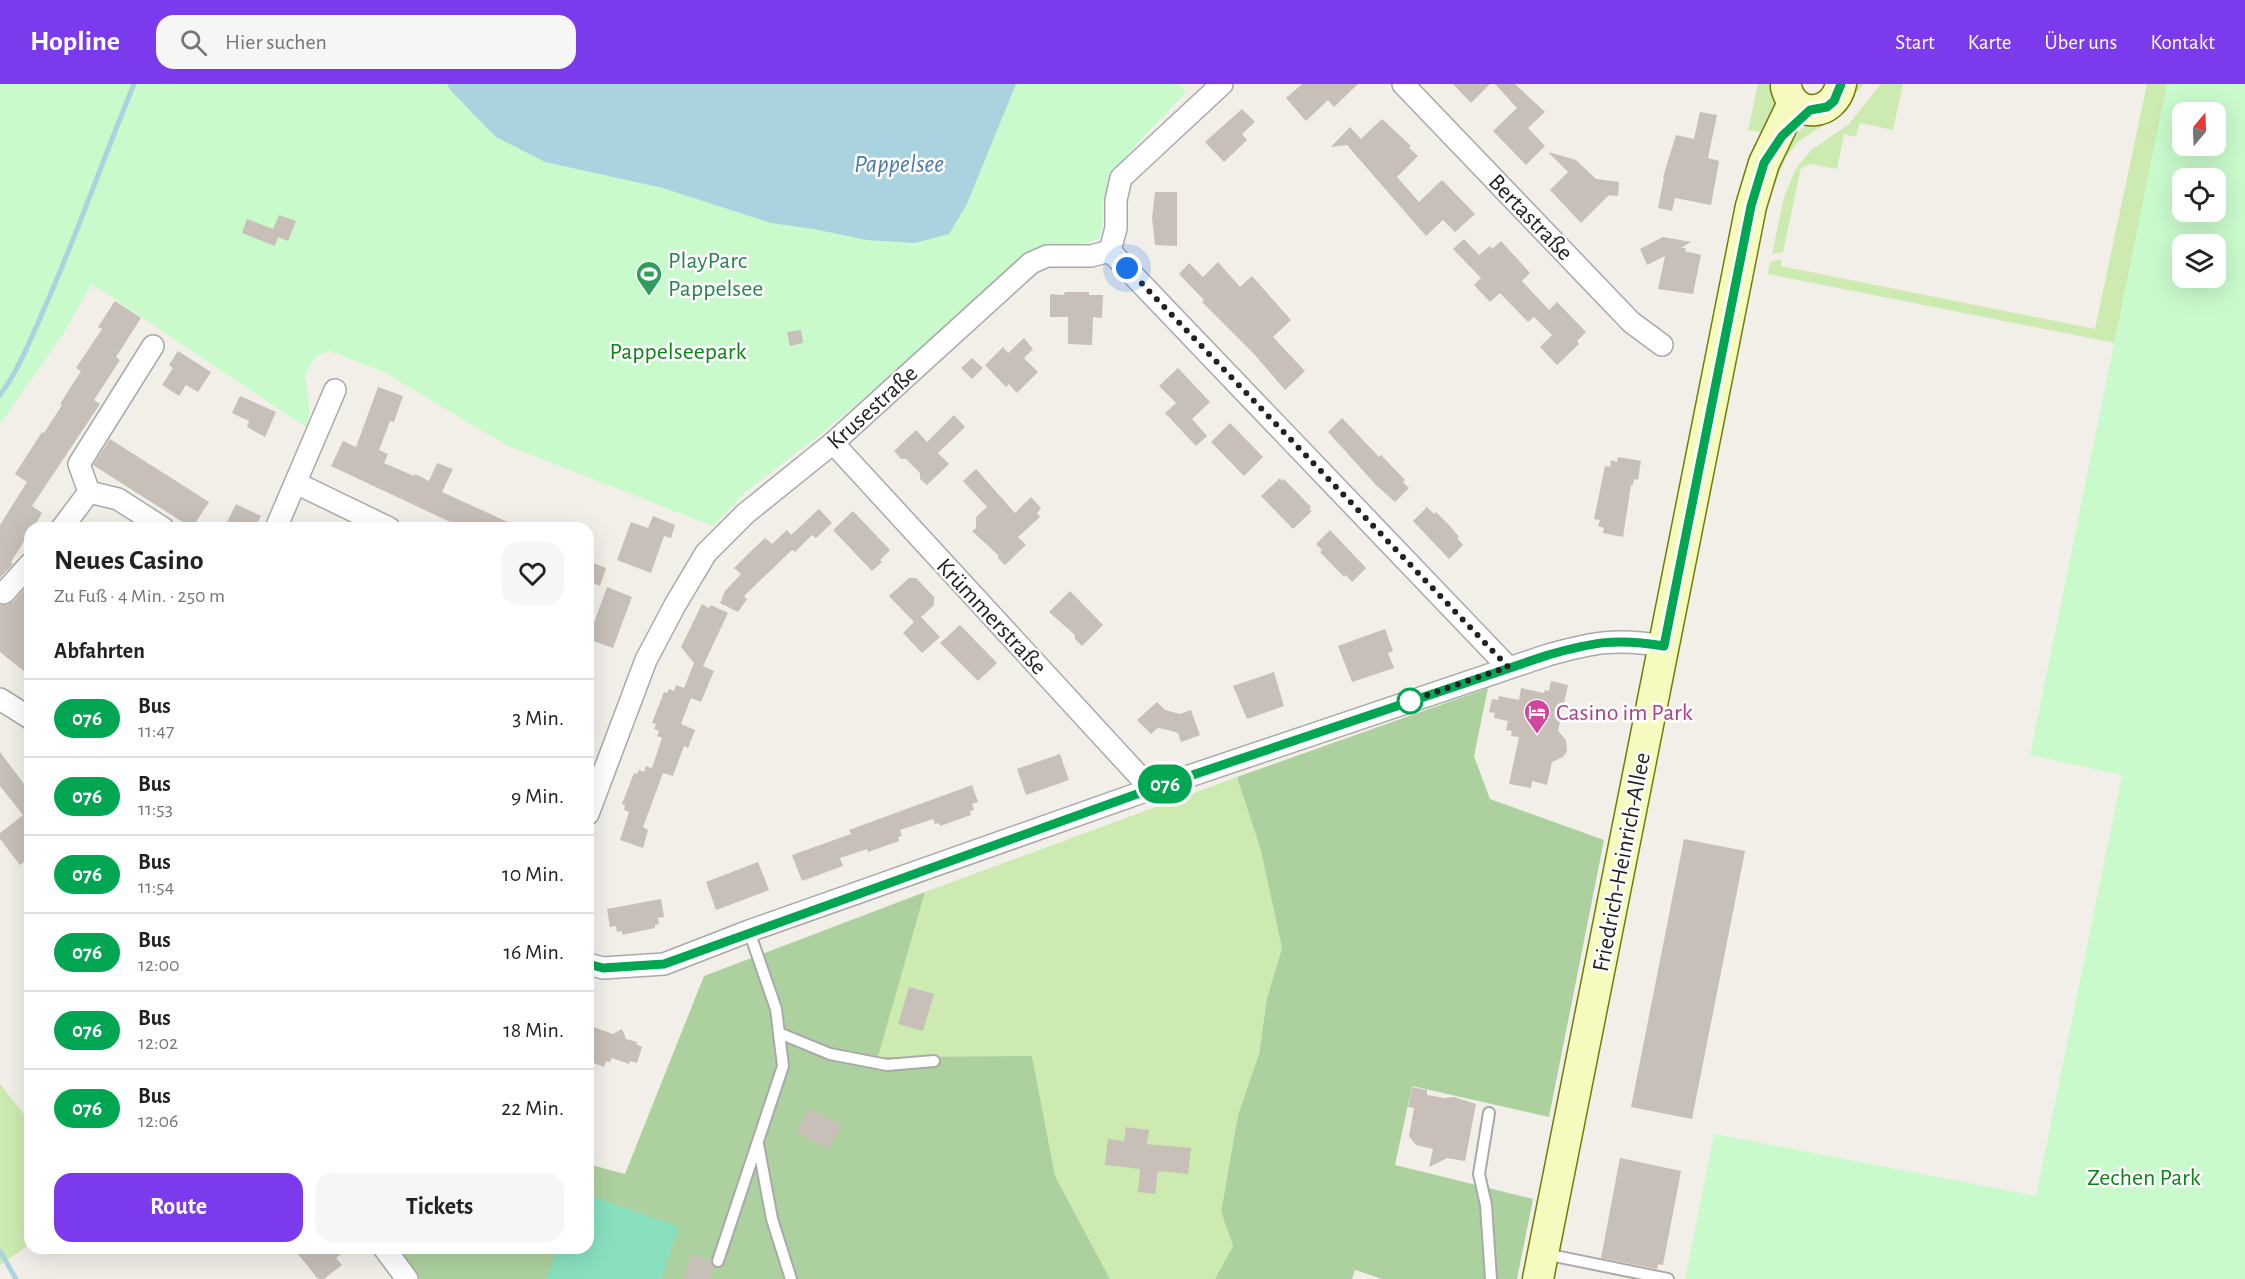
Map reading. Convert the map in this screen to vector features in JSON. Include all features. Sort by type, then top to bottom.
[{"type":"main road","name":"Friedrich-Heinrich-Allee","points":[[1540,1266],[1751,206],[1764,163],[1782,136],[1796,99],[1827,107],[1834,101],[1840,84]]},
{"type":"street","points":[[1222,84],[1120,178],[1116,200],[1116,228],[1110,251],[1508,667]]},
{"type":"street","name":"Bertastraße","points":[[1403,84],[1631,322],[1662,345]]},
{"type":"street","name":"Krusestraße","points":[[594,798],[646,660],[706,553],[745,514],[832,444],[1031,263],[1047,256],[1091,256],[1110,251]]},
{"type":"street","points":[[88,492],[79,464],[153,346]]},
{"type":"street","points":[[279,522],[335,390]]},
{"type":"street","name":"Krümmerstraße","points":[[832,444],[1151,789]]},
{"type":"street","points":[[296,483],[377,522]]},
{"type":"street","points":[[66,522],[88,492]]},
{"type":"street","points":[[88,492],[118,499],[154,522]]},
{"type":"street","points":[[4,593],[24,571]]},
{"type":"street","points":[[594,966],[603,968],[664,964],[1151,789],[1508,667],[1591,642],[1620,640],[1664,646]]},
{"type":"street","points":[[0,699],[24,714]]},
{"type":"street","points":[[0,714],[24,724]]},
{"type":"street","points":[[388,1254],[407,1279]]},
{"type":"lane","points":[[718,1261],[783,1066],[776,1009],[749,932]]},
{"type":"lane","points":[[779,1033],[830,1054],[887,1065],[934,1061]]},
{"type":"lane","points":[[1489,1113],[1479,1174],[1486,1205],[1491,1279]]},
{"type":"lane","points":[[758,1141],[772,1219],[791,1279]]},
{"type":"lane","points":[[1540,1266],[1668,1279]]},
{"type":"green space","name":"Pappelseepark","points":[[0,84],[1179,84],[1186,92],[1130,153],[1111,179],[1104,195],[1099,239],[1030,257],[822,433],[744,493],[713,526],[508,446],[384,372],[330,351],[318,355],[305,375],[310,413],[306,427],[92,284],[63,334],[0,424]]},
{"type":"green space","points":[[1758,84],[1776,84],[1778,102],[1765,133],[1748,130]]},
{"type":"green space","points":[[1851,84],[1864,84],[1834,118],[1798,142],[1786,157],[1772,192],[1768,191],[1792,137]]},
{"type":"green space","points":[[1881,84],[1903,84],[1893,130],[1860,123],[1856,137],[1844,134],[1837,169],[1811,164],[1801,168],[1783,252],[1772,254],[1784,197],[1796,168],[1811,150],[1848,125]]},
{"type":"green space","points":[[2147,84],[2167,84],[2115,343],[1768,274],[1770,262],[1781,259],[1781,266],[2095,329]]},
{"type":"green space","name":"Zechen Park","points":[[2167,84],[2245,84],[2245,1279],[1685,1279],[1714,1134],[2036,1196],[2122,775],[2030,755]]},
{"type":"green space","points":[[1488,688],[1474,756],[1490,799],[1604,840],[1549,1117],[1412,1086],[1395,1165],[1533,1199],[1517,1279],[1382,1279],[1355,1270],[1352,1279],[1215,1279],[1233,1246],[1221,1212],[1238,1115],[1259,1054],[1267,998],[1282,948],[1261,851],[1237,777]]},
{"type":"green space","points":[[1237,777],[1261,851],[1282,947],[1267,998],[1259,1054],[1238,1115],[1221,1212],[1233,1246],[1215,1279],[1110,1279],[1055,1176],[1032,1056],[878,1057],[925,892]]},
{"type":"green space","points":[[925,892],[878,1057],[1032,1056],[1055,1176],[1110,1279],[420,1279],[401,1254],[594,1254],[594,1166],[625,1174],[704,976]]},
{"type":"green space","points":[[0,1084],[24,1114],[24,1248],[0,1265]]},
{"type":"green space","points":[[594,1197],[679,1227],[661,1279],[546,1279],[555,1254],[594,1254]]},
{"type":"water","name":"Pappelsee","points":[[447,84],[1016,84],[967,204],[949,234],[915,243],[866,240],[771,223],[663,188],[545,162],[496,137],[451,91]]},
{"type":"building","points":[[1302,84],[1358,84],[1334,107],[1328,100],[1306,121],[1286,98]]},
{"type":"building","points":[[1453,84],[1490,84],[1471,103]]},
{"type":"building","points":[[1495,84],[1515,84],[1545,112],[1528,128],[1545,146],[1526,165],[1493,131],[1517,108]]},
{"type":"building","points":[[1242,109],[1255,122],[1242,134],[1247,140],[1224,162],[1205,142]]},
{"type":"building","points":[[1700,112],[1717,115],[1708,158],[1719,161],[1711,205],[1675,198],[1672,211],[1658,208],[1663,177],[1676,135],[1694,139]]},
{"type":"building","points":[[1382,119],[1411,146],[1409,148],[1418,156],[1397,177],[1419,202],[1442,180],[1475,214],[1455,232],[1443,220],[1426,236],[1347,145],[1331,147],[1350,127],[1361,139]]},
{"type":"building","points":[[1548,152],[1576,160],[1596,179],[1619,182],[1618,196],[1609,195],[1581,223],[1550,190],[1568,172]]},
{"type":"building","points":[[1155,192],[1177,192],[1177,246],[1155,245],[1152,218]]},
{"type":"building","points":[[279,215],[296,221],[288,241],[278,237],[275,246],[242,233],[247,219],[273,229]]},
{"type":"building","points":[[1663,237],[1691,242],[1681,248],[1701,255],[1693,294],[1658,289],[1665,256],[1647,265],[1640,249]]},
{"type":"building","points":[[1464,239],[1479,255],[1490,246],[1492,249],[1501,241],[1530,273],[1522,281],[1549,310],[1557,302],[1586,332],[1577,341],[1579,344],[1557,365],[1540,347],[1552,335],[1534,317],[1528,322],[1500,293],[1490,302],[1474,285],[1481,278],[1453,249]]},
{"type":"building","points":[[1218,262],[1240,287],[1252,276],[1291,320],[1273,337],[1305,371],[1285,390],[1254,354],[1202,302],[1204,300],[1179,274],[1189,263],[1203,277]]},
{"type":"building","points":[[1065,292],[1089,292],[1089,295],[1103,295],[1102,318],[1093,317],[1092,345],[1068,344],[1068,317],[1050,317],[1050,294],[1064,295]]},
{"type":"building","points":[[115,301],[141,318],[116,357],[120,360],[94,400],[100,404],[32,506],[42,513],[37,522],[24,522],[24,541],[11,562],[13,564],[0,578],[0,525],[27,482],[15,474],[62,405],[60,404],[81,371],[76,368],[102,329],[98,327]]},
{"type":"building","points":[[801,330],[803,343],[790,346],[787,332]]},
{"type":"building","points":[[1024,338],[1033,349],[1024,358],[1038,372],[1017,393],[1009,384],[1006,387],[985,365],[1003,347],[1008,353]]},
{"type":"building","points":[[178,351],[211,372],[198,392],[186,385],[179,396],[162,385],[173,368],[169,365]]},
{"type":"building","points":[[972,358],[983,368],[972,379],[961,368]]},
{"type":"building","points":[[1178,368],[1210,402],[1192,419],[1207,436],[1196,446],[1165,413],[1176,403],[1159,386]]},
{"type":"building","points":[[378,387],[403,396],[394,422],[390,421],[379,450],[388,454],[384,463],[429,481],[437,463],[453,469],[442,492],[508,522],[450,522],[331,466],[343,441],[356,447]]},
{"type":"building","points":[[240,396],[276,412],[265,437],[247,427],[249,421],[232,413]]},
{"type":"building","points":[[954,415],[965,427],[938,453],[949,464],[927,485],[920,479],[920,473],[894,451],[916,430],[927,442]]},
{"type":"building","points":[[1342,418],[1379,457],[1381,455],[1405,480],[1403,482],[1409,488],[1395,502],[1376,485],[1328,432]]},
{"type":"building","points":[[1230,423],[1263,457],[1244,476],[1211,442]]},
{"type":"building","points":[[110,439],[209,502],[196,522],[183,522],[93,465]]},
{"type":"building","points":[[1618,457],[1641,461],[1638,480],[1634,479],[1631,485],[1623,537],[1603,533],[1604,528],[1598,526],[1600,520],[1594,519],[1605,466],[1610,467],[1611,460],[1617,462]]},
{"type":"building","points":[[976,469],[1015,513],[1031,497],[1041,508],[1037,513],[1040,517],[1018,537],[1026,545],[1005,565],[998,555],[972,531],[976,528],[976,517],[987,507],[963,481]]},
{"type":"building","points":[[1280,478],[1282,481],[1284,479],[1311,507],[1309,509],[1312,511],[1293,529],[1261,496]]},
{"type":"building","points":[[236,504],[261,516],[258,522],[227,522]]},
{"type":"building","points":[[1427,507],[1448,524],[1463,545],[1449,559],[1413,521]]},
{"type":"building","points":[[819,509],[832,523],[816,538],[812,535],[795,552],[792,550],[744,596],[747,599],[738,612],[720,603],[725,591],[741,574],[734,568],[750,552],[765,538],[772,544],[787,530],[791,535]]},
{"type":"building","points":[[853,511],[890,550],[872,571],[833,530]]},
{"type":"building","points":[[653,516],[675,525],[671,538],[664,536],[651,573],[617,560],[631,522],[648,528]]},
{"type":"building","points":[[1330,530],[1366,568],[1352,582],[1346,575],[1344,577],[1320,552],[1322,550],[1316,544]]},
{"type":"building","points":[[594,563],[606,568],[600,586],[594,584]]},
{"type":"building","points":[[909,578],[916,578],[934,597],[934,605],[921,617],[940,637],[922,653],[903,633],[914,622],[889,596]]},
{"type":"building","points":[[607,587],[632,597],[613,648],[594,641],[594,623]]},
{"type":"building","points":[[24,590],[24,671],[0,652],[0,605],[13,602]]},
{"type":"building","points":[[1070,591],[1103,625],[1082,646],[1075,639],[1075,635],[1049,612]]},
{"type":"building","points":[[702,604],[709,608],[711,605],[728,613],[703,666],[714,671],[701,702],[691,698],[681,724],[695,730],[688,748],[684,746],[673,776],[663,773],[643,827],[648,830],[643,848],[620,840],[629,812],[624,810],[625,805],[622,804],[634,773],[637,774],[639,770],[644,772],[646,766],[654,769],[652,768],[662,738],[657,736],[659,731],[654,729],[656,724],[652,723],[664,692],[667,693],[669,689],[674,691],[676,685],[684,688],[694,663],[681,647]]},
{"type":"building","points":[[960,625],[997,663],[978,681],[940,643]]},
{"type":"building","points":[[1385,629],[1393,651],[1388,653],[1394,668],[1352,682],[1338,646]]},
{"type":"building","points":[[1274,672],[1284,706],[1247,719],[1233,686]]},
{"type":"building","name":"Casino im Park","points":[[1551,681],[1568,685],[1558,731],[1566,740],[1567,751],[1563,757],[1552,762],[1547,785],[1532,781],[1531,788],[1509,784],[1519,737],[1511,736],[1512,731],[1506,730],[1508,721],[1494,718],[1495,713],[1489,712],[1492,699],[1498,700],[1499,696],[1519,700],[1521,688],[1544,693],[1545,690],[1549,691]]},
{"type":"building","points":[[1157,702],[1165,710],[1180,714],[1191,710],[1200,735],[1181,742],[1178,733],[1168,730],[1158,728],[1151,734],[1137,720]]},
{"type":"building","points":[[0,752],[24,784],[24,862],[20,865],[0,839],[0,833],[23,815],[0,786]]},
{"type":"building","points":[[1060,754],[1069,780],[1026,795],[1017,769]]},
{"type":"building","points":[[972,785],[978,802],[972,804],[974,810],[970,811],[971,815],[940,826],[939,823],[935,824],[933,819],[900,830],[902,836],[898,837],[899,841],[868,852],[867,849],[840,858],[843,866],[802,881],[792,855],[851,834],[849,830]]},
{"type":"building","points":[[1684,839],[1745,851],[1692,1119],[1631,1107]]},
{"type":"building","points":[[758,862],[769,890],[716,910],[706,882]]},
{"type":"building","points":[[661,899],[664,917],[658,918],[659,924],[655,925],[655,928],[622,935],[622,931],[617,932],[616,926],[610,927],[607,909]]},
{"type":"building","points":[[909,987],[934,994],[923,1031],[898,1024]]},
{"type":"building","points":[[594,1027],[613,1034],[622,1029],[626,1039],[637,1042],[636,1044],[642,1047],[637,1063],[630,1061],[629,1064],[612,1058],[610,1062],[606,1061],[604,1067],[594,1063]]},
{"type":"building","points":[[1412,1087],[1427,1090],[1427,1095],[1454,1097],[1476,1104],[1465,1161],[1447,1158],[1429,1167],[1433,1149],[1416,1145],[1409,1136],[1414,1108],[1408,1107]]},
{"type":"building","points":[[809,1108],[841,1125],[829,1149],[796,1132]]},
{"type":"building","points":[[1126,1127],[1149,1130],[1147,1144],[1191,1148],[1188,1174],[1158,1171],[1155,1194],[1138,1192],[1140,1169],[1105,1165],[1108,1139],[1124,1141]]},
{"type":"building","points":[[1620,1158],[1681,1171],[1663,1265],[1658,1264],[1657,1269],[1601,1258]]},
{"type":"building","points":[[298,1254],[341,1254],[336,1258],[342,1265],[324,1279],[318,1279]]},
{"type":"building","points":[[692,1254],[711,1261],[714,1267],[710,1279],[683,1279]]},
{"type":"waterway","points":[[0,395],[24,354],[56,281],[134,84]]},
{"type":"waterway","points":[[0,1251],[16,1279]]},
{"type":"bus line","name":"076","points":[[594,966],[603,968],[664,964],[1151,789],[1486,675],[1591,642],[1620,640],[1664,646],[1751,206],[1760,173],[1782,136],[1810,110],[1827,107],[1834,101],[1841,84]]},
{"type":"place","name":"PlayParc Pappelsee","points":[[649,297]]},
{"type":"place","name":"Casino im Park","points":[[1537,735]]},
{"type":"route","points":[[1127,268],[1508,667],[1410,701]]}]
